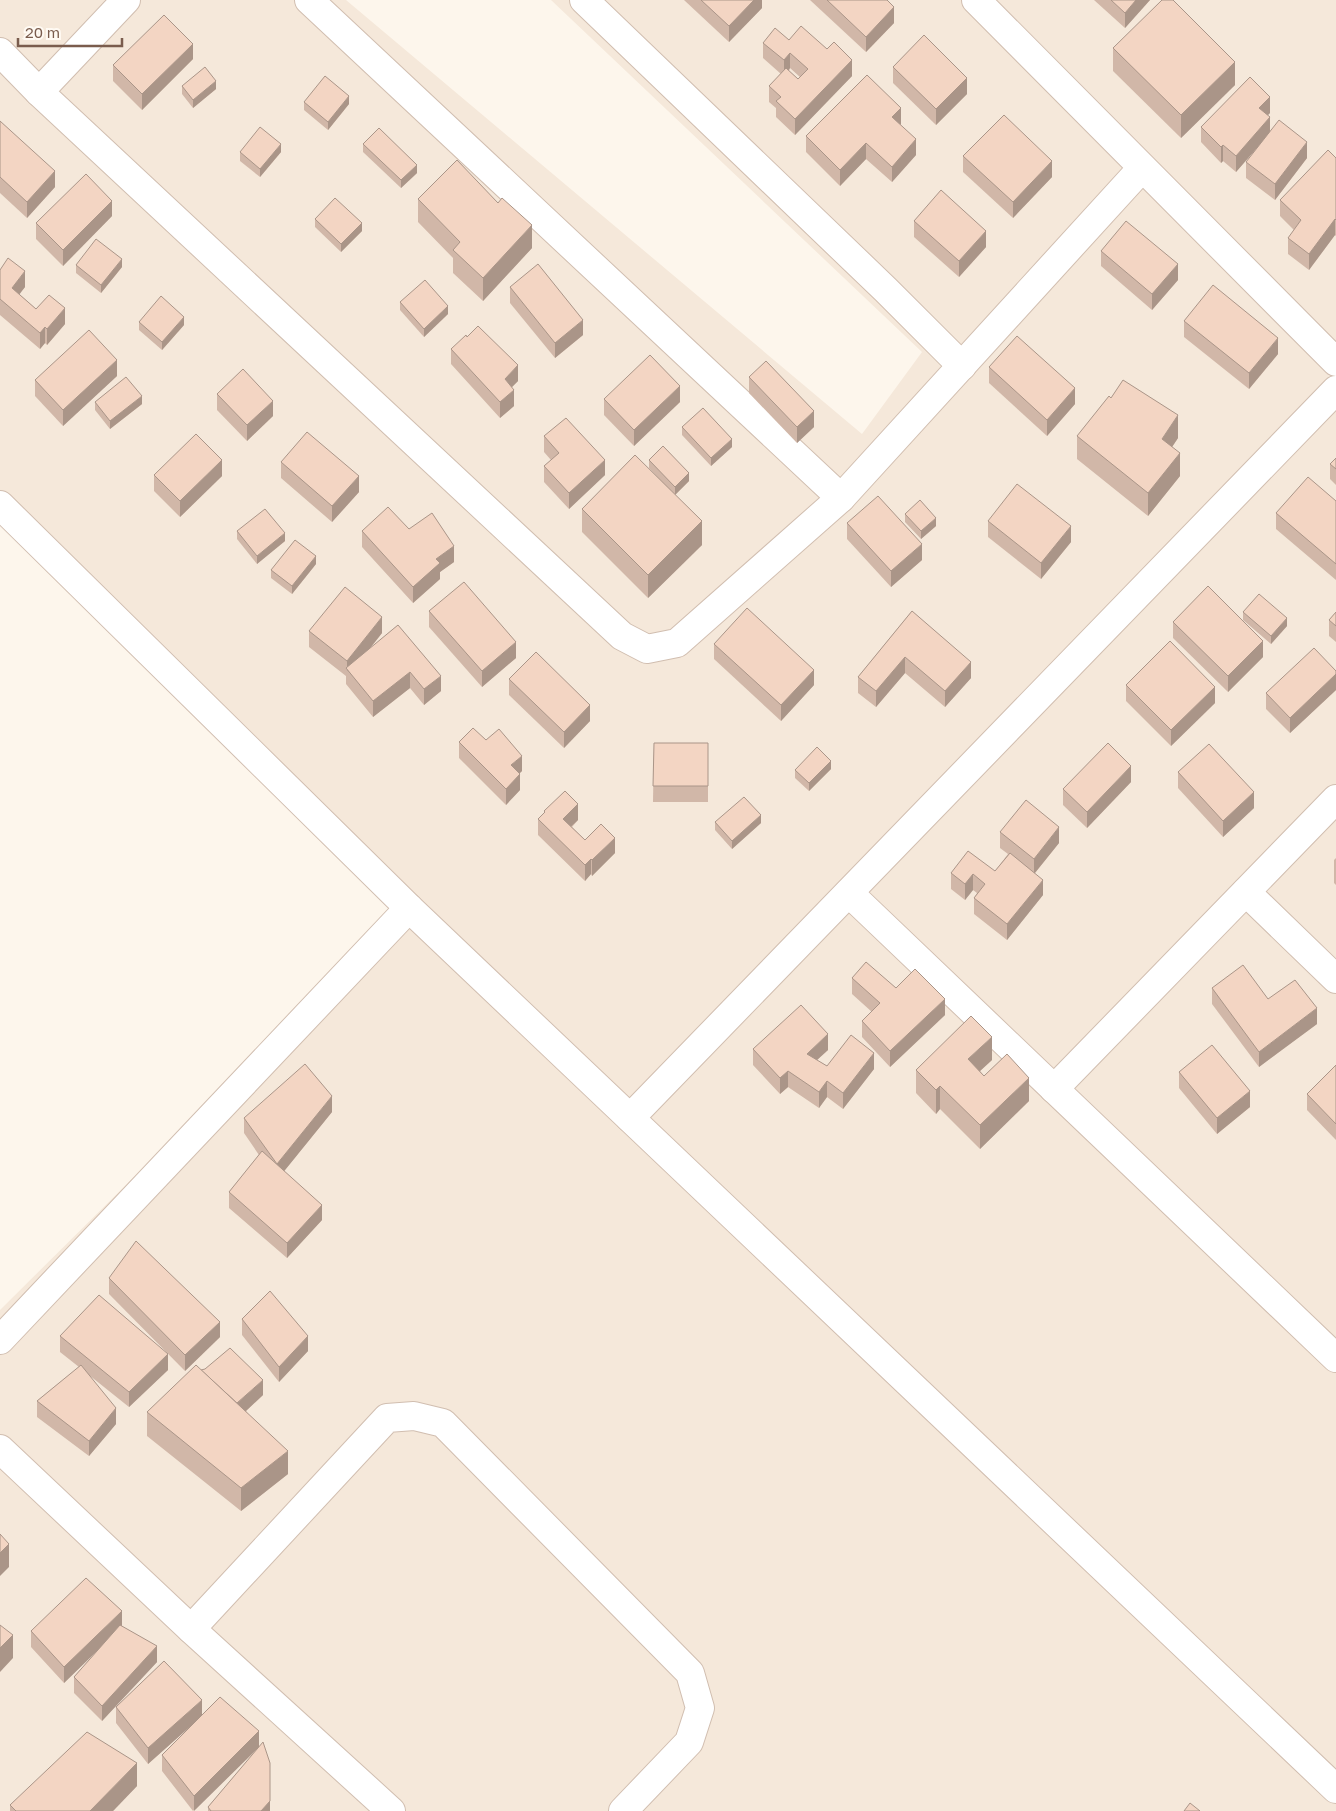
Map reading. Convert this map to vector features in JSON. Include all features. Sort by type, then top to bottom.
[{"type":"street","points":[[39,92],[126,0]]},
{"type":"street","points":[[309,0],[841,498]]},
{"type":"street","points":[[584,0],[886,290],[962,366]]},
{"type":"street","points":[[976,0],[1336,362]]},
{"type":"street","points":[[0,52],[39,92],[622,636],[647,649],[677,643],[841,498],[1142,168]]},
{"type":"street","points":[[630,1118],[1336,390]]},
{"type":"street","points":[[0,505],[409,908],[1336,1789]]},
{"type":"street","points":[[1054,1089],[1336,800]]},
{"type":"street","points":[[1246,892],[1336,979]]},
{"type":"street","points":[[849,893],[1336,1358]]},
{"type":"street","points":[[0,1340],[409,908]]},
{"type":"street","points":[[191,1629],[386,1418],[414,1416],[443,1423],[690,1673],[700,1708],[688,1742],[623,1811]]},
{"type":"street","points":[[0,1449],[191,1629],[391,1811]]},
{"type":"shaded area","points":[[0,0],[346,0],[862,434],[922,352],[551,0],[1336,0],[1336,1811],[0,1811],[0,1310],[408,905],[0,522]]},
{"type":"building","points":[[701,0],[754,0],[729,26]]},
{"type":"building","points":[[827,0],[887,0],[894,7],[866,37]]},
{"type":"building","points":[[1111,0],[1136,0],[1125,13]]},
{"type":"building","points":[[1162,0],[1173,0],[1235,62],[1181,115],[1113,48]]},
{"type":"building","points":[[164,15],[193,44],[142,94],[113,65]]},
{"type":"building","points":[[801,26],[827,49],[834,42],[852,60],[795,119],[776,101],[781,97],[769,86],[786,68],[798,79],[808,69],[790,53],[784,60],[763,43],[775,28],[789,40]]},
{"type":"building","points":[[924,35],[967,78],[936,109],[893,67]]},
{"type":"building","points":[[205,67],[216,81],[193,100],[182,86]]},
{"type":"building","points":[[867,75],[901,108],[892,117],[916,139],[892,167],[866,143],[840,170],[806,136]]},
{"type":"building","points":[[325,76],[349,96],[328,122],[304,102]]},
{"type":"building","points":[[1250,77],[1270,97],[1259,108],[1270,117],[1236,156],[1223,145],[1221,147],[1201,127]]},
{"type":"building","points":[[1004,115],[1052,161],[1013,202],[963,156]]},
{"type":"building","points":[[1279,120],[1307,142],[1275,184],[1246,162]]},
{"type":"building","points":[[0,121],[55,171],[27,202],[0,177]]},
{"type":"building","points":[[260,127],[281,144],[260,169],[240,152]]},
{"type":"building","points":[[379,128],[417,165],[401,180],[363,144]]},
{"type":"building","points":[[1328,150],[1336,158],[1336,220],[1309,254],[1288,238],[1301,220],[1280,200]]},
{"type":"building","points":[[457,160],[498,203],[502,198],[532,225],[483,278],[453,250],[460,242],[418,199]]},
{"type":"building","points":[[86,174],[112,201],[63,250],[36,223]]},
{"type":"building","points":[[941,190],[986,231],[959,261],[914,221]]},
{"type":"building","points":[[335,198],[362,223],[341,244],[315,219]]},
{"type":"building","points":[[1126,221],[1178,264],[1152,294],[1101,251]]},
{"type":"building","points":[[96,239],[122,259],[101,285],[76,265]]},
{"type":"building","points":[[8,258],[25,271],[12,288],[36,309],[49,295],[65,308],[47,329],[45,327],[40,333],[0,299],[0,270]]},
{"type":"building","points":[[538,264],[583,320],[555,343],[510,287]]},
{"type":"building","points":[[425,280],[448,306],[424,329],[400,302]]},
{"type":"building","points":[[1213,285],[1278,338],[1249,373],[1184,321]]},
{"type":"building","points":[[161,296],[184,317],[162,342],[139,322]]},
{"type":"building","points":[[478,326],[518,365],[505,379],[514,390],[500,402],[451,349]]},
{"type":"building","points":[[89,330],[117,360],[63,410],[35,380]]},
{"type":"building","points":[[1017,336],[1075,388],[1047,420],[989,367]]},
{"type":"building","points":[[650,355],[680,386],[634,430],[604,399]]},
{"type":"building","points":[[766,361],[814,411],[797,427],[749,377]]},
{"type":"building","points":[[243,369],[273,401],[247,425],[217,394]]},
{"type":"building","points":[[126,377],[142,396],[110,421],[95,402]]},
{"type":"building","points":[[1123,380],[1178,415],[1162,439],[1180,453],[1148,493],[1077,436],[1109,396],[1111,398]]},
{"type":"building","points":[[703,408],[732,439],[711,458],[682,427]]},
{"type":"building","points":[[566,418],[605,460],[569,493],[544,466],[559,453],[544,436]]},
{"type":"building","points":[[307,432],[359,476],[332,506],[281,462]]},
{"type":"building","points":[[196,434],[222,460],[180,501],[154,475]]},
{"type":"building","points":[[663,446],[689,473],[675,487],[649,460]]},
{"type":"building","points":[[635,455],[702,521],[648,575],[582,509]]},
{"type":"building","points":[[1336,458],[1336,469],[1330,464]]},
{"type":"building","points":[[1308,477],[1336,501],[1336,564],[1276,513]]},
{"type":"building","points":[[1017,484],[1071,526],[1041,563],[988,521]]},
{"type":"building","points":[[878,496],[922,544],[891,571],[847,523]]},
{"type":"building","points":[[920,500],[936,518],[921,531],[905,514]]},
{"type":"building","points":[[388,507],[409,529],[432,513],[454,546],[436,559],[440,563],[413,587],[362,531]]},
{"type":"building","points":[[265,509],[285,533],[257,556],[237,531]]},
{"type":"building","points":[[295,540],[316,556],[292,586],[271,570]]},
{"type":"building","points":[[464,582],[516,642],[482,671],[429,611]]},
{"type":"building","points":[[1208,586],[1263,641],[1228,676],[1173,622]]},
{"type":"building","points":[[345,587],[382,617],[347,661],[309,631]]},
{"type":"building","points":[[1259,594],[1287,618],[1271,636],[1243,612]]},
{"type":"building","points":[[747,608],[814,670],[781,705],[714,644]]},
{"type":"building","points":[[912,611],[971,662],[945,691],[905,657],[876,691],[858,677]]},
{"type":"building","points":[[1336,612],[1336,626],[1329,620]]},
{"type":"building","points":[[398,625],[441,676],[424,689],[410,672],[373,701],[346,668]]},
{"type":"building","points":[[1170,641],[1215,687],[1171,730],[1126,685]]},
{"type":"building","points":[[1314,648],[1336,671],[1336,674],[1290,718],[1266,693]]},
{"type":"building","points":[[536,652],[590,705],[564,732],[509,679]]},
{"type":"building","points":[[473,728],[486,740],[499,729],[522,756],[511,765],[520,774],[506,789],[459,742]]},
{"type":"building","points":[[654,743],[708,743],[708,786],[653,786]]},
{"type":"building","points":[[1108,743],[1131,766],[1087,812],[1063,789]]},
{"type":"building","points":[[1209,744],[1254,792],[1223,821],[1178,772]]},
{"type":"building","points":[[817,747],[831,761],[809,783],[795,770]]},
{"type":"building","points":[[565,791],[578,804],[563,819],[585,840],[601,824],[615,838],[585,865],[538,819]]},
{"type":"building","points":[[744,797],[761,815],[732,841],[715,822]]},
{"type":"building","points":[[1026,800],[1059,827],[1034,859],[1000,832]]},
{"type":"building","points":[[968,851],[995,871],[1010,853],[1043,880],[1007,924],[974,898],[985,884],[973,874],[965,884],[951,873]]},
{"type":"building","points":[[866,962],[896,988],[915,969],[945,999],[890,1051],[862,1021],[880,1003],[852,978]]},
{"type":"building","points":[[1243,965],[1268,999],[1295,980],[1317,1008],[1259,1052],[1212,988]]},
{"type":"building","points":[[801,1005],[828,1034],[807,1054],[827,1066],[851,1035],[874,1053],[843,1093],[827,1081],[819,1092],[788,1071],[780,1078],[753,1049]]},
{"type":"building","points":[[971,1016],[992,1037],[968,1059],[984,1076],[1007,1054],[1029,1078],[980,1125],[940,1086],[936,1090],[916,1070]]},
{"type":"building","points":[[1212,1045],[1250,1091],[1217,1118],[1179,1072]]},
{"type":"building","points":[[305,1064],[332,1096],[277,1164],[244,1118]]},
{"type":"building","points":[[1336,1065],[1336,1124],[1307,1094]]},
{"type":"building","points":[[262,1151],[322,1205],[287,1243],[229,1192]]},
{"type":"building","points":[[136,1241],[220,1322],[185,1355],[109,1278]]},
{"type":"building","points":[[270,1291],[308,1336],[279,1367],[242,1319]]},
{"type":"building","points":[[99,1295],[168,1354],[129,1392],[60,1336]]},
{"type":"building","points":[[230,1348],[263,1380],[237,1403],[201,1370],[205,1369]]},
{"type":"building","points":[[81,1365],[116,1408],[89,1441],[37,1401]]},
{"type":"building","points":[[196,1365],[288,1451],[241,1488],[147,1412]]},
{"type":"building","points":[[0,1534],[9,1544],[0,1553]]},
{"type":"building","points":[[86,1578],[122,1611],[64,1667],[31,1631]]},
{"type":"building","points":[[0,1625],[13,1635],[0,1648]]},
{"type":"building","points":[[120,1625],[157,1646],[102,1706],[74,1677]]},
{"type":"building","points":[[164,1661],[202,1700],[148,1748],[116,1707]]},
{"type":"building","points":[[220,1697],[259,1731],[194,1796],[162,1755]]},
{"type":"building","points":[[87,1732],[137,1763],[90,1811],[16,1811],[10,1805]]},
{"type":"building","points":[[263,1742],[270,1763],[270,1801],[261,1811],[211,1811],[208,1807]]},
{"type":"building","points":[[1190,1803],[1200,1811],[1184,1811]]}]
